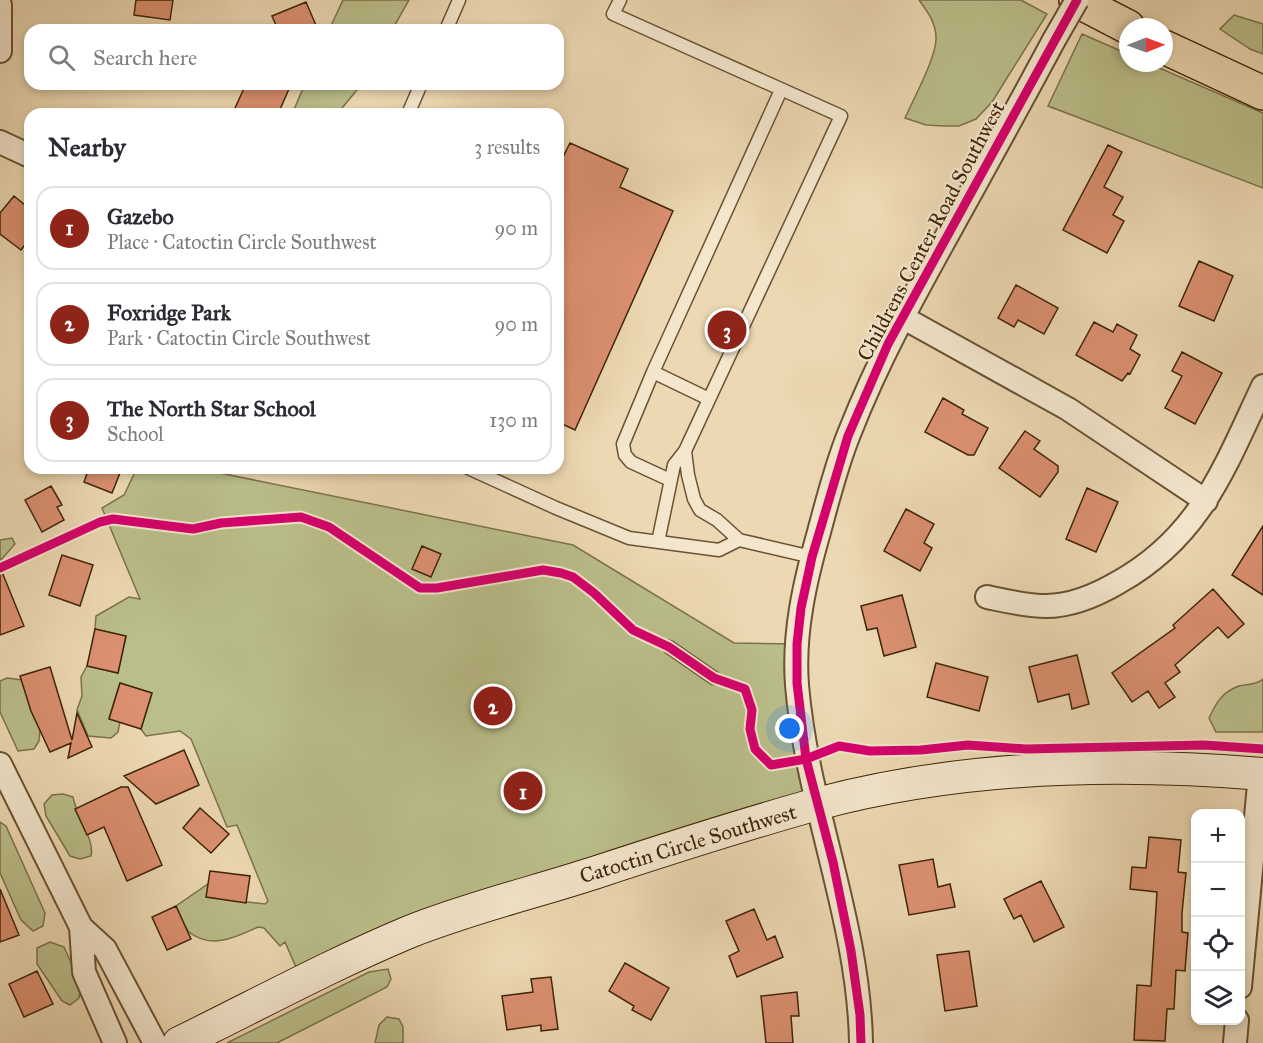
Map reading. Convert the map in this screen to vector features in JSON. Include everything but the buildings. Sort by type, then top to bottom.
[{"type":"highway","points":[[1077,0],[1119,22]]},
{"type":"highway","points":[[1173,51],[1263,93]]},
{"type":"main road","name":"Catoctin Circle Southwest","points":[[179,1043],[276,993],[411,931],[818,804],[932,781],[1022,772],[1155,767],[1261,774]]},
{"type":"street","name":"Childrens Center Road Southwest","points":[[861,1043],[860,1016],[851,951],[833,862],[806,759],[797,683],[797,644],[801,608],[812,557],[848,436],[902,317],[1077,0]]},
{"type":"street","points":[[0,5],[0,51]]},
{"type":"street","points":[[0,142],[24,153]]},
{"type":"street","points":[[902,317],[1068,409],[1206,501]]},
{"type":"street","points":[[987,597],[1028,605],[1070,604],[1109,588],[1136,573],[1161,554],[1183,532],[1206,501],[1263,386]]},
{"type":"street","points":[[0,764],[81,927],[105,949],[155,1043]]},
{"type":"street","points":[[1245,979],[1253,966],[1261,774]]},
{"type":"street","points":[[81,927],[84,972],[115,1043]]},
{"type":"street","points":[[1235,1043],[1237,1025]]},
{"type":"lane","points":[[449,24],[459,0]]},
{"type":"lane","points":[[620,0],[613,15],[841,116],[685,451],[674,465],[657,542]]},
{"type":"lane","points":[[411,108],[418,90]]},
{"type":"lane","points":[[670,480],[631,462],[625,455],[623,444],[653,372],[781,90]]},
{"type":"lane","points":[[653,372],[709,399]]},
{"type":"lane","points":[[685,451],[692,491],[700,510],[717,520],[739,540],[812,557]]},
{"type":"lane","points":[[481,474],[556,508],[629,537],[719,550],[739,540]]},
{"type":"lane","points":[[669,647],[714,678]]},
{"type":"green space","points":[[343,0],[409,0],[395,24],[332,24]]},
{"type":"green space","points":[[919,0],[1021,0],[1047,14],[992,102],[976,119],[959,126],[926,125],[905,118],[933,56],[936,38],[933,23]]},
{"type":"green space","points":[[1234,15],[1263,24],[1263,54],[1250,49],[1220,29]]},
{"type":"green space","points":[[1082,34],[1119,50],[1119,72],[1169,72],[1263,113],[1263,188],[1048,106]]},
{"type":"green space","points":[[302,90],[357,90],[342,108],[295,108]]},
{"type":"green space","points":[[134,474],[225,474],[573,545],[734,643],[797,644],[817,804],[302,981],[285,942],[280,946],[264,928],[258,927],[224,940],[206,940],[197,937],[189,932],[176,906],[208,884],[207,897],[265,904],[268,901],[237,825],[227,827],[191,739],[180,731],[146,736],[141,729],[152,693],[120,683],[109,718],[120,722],[118,732],[111,738],[88,736],[77,710],[82,696],[81,677],[87,666],[118,673],[126,636],[95,629],[96,616],[129,597],[140,599],[102,508],[124,495]]},
{"type":"green space","points":[[12,538],[15,544],[0,561],[0,540]]},
{"type":"green space","points":[[7,678],[22,680],[31,711],[40,730],[39,741],[34,749],[18,751],[0,712],[0,681]]},
{"type":"green space","points":[[1263,679],[1263,732],[1216,732],[1209,718],[1220,699],[1233,688]]},
{"type":"green space","points":[[63,794],[73,797],[88,835],[91,856],[80,859],[70,856],[46,816],[44,804],[52,795]]},
{"type":"green space","points":[[0,822],[6,826],[45,913],[43,926],[33,931],[21,920],[0,873]]},
{"type":"green space","points":[[50,942],[64,947],[81,984],[79,998],[70,1005],[62,1001],[37,964],[37,948]]},
{"type":"green space","points":[[388,969],[391,979],[387,987],[277,1043],[227,1043],[369,972]]},
{"type":"green space","points":[[387,1017],[399,1019],[403,1027],[403,1043],[375,1043],[379,1025]]},
{"type":"cycle path","points":[[861,1043],[860,1015],[851,951],[833,862],[806,759],[797,683],[797,644],[801,608],[812,557],[848,436],[888,344],[1077,0]]},
{"type":"cycle path","points":[[0,568],[100,522],[113,519],[193,529],[221,523],[301,517],[329,527],[420,588],[437,588],[543,570],[573,577],[594,593],[633,630],[669,647],[714,678],[745,689],[752,710],[750,729],[755,749],[771,765],[806,759],[839,746],[870,751],[921,750],[968,745],[1026,749],[1204,745],[1263,749]]},
{"type":"place","name":"The North Star School","points":[[727,330]]},
{"type":"place","name":"Foxridge Park","points":[[493,706]]},
{"type":"place","name":"Gazebo","points":[[523,791]]}]
